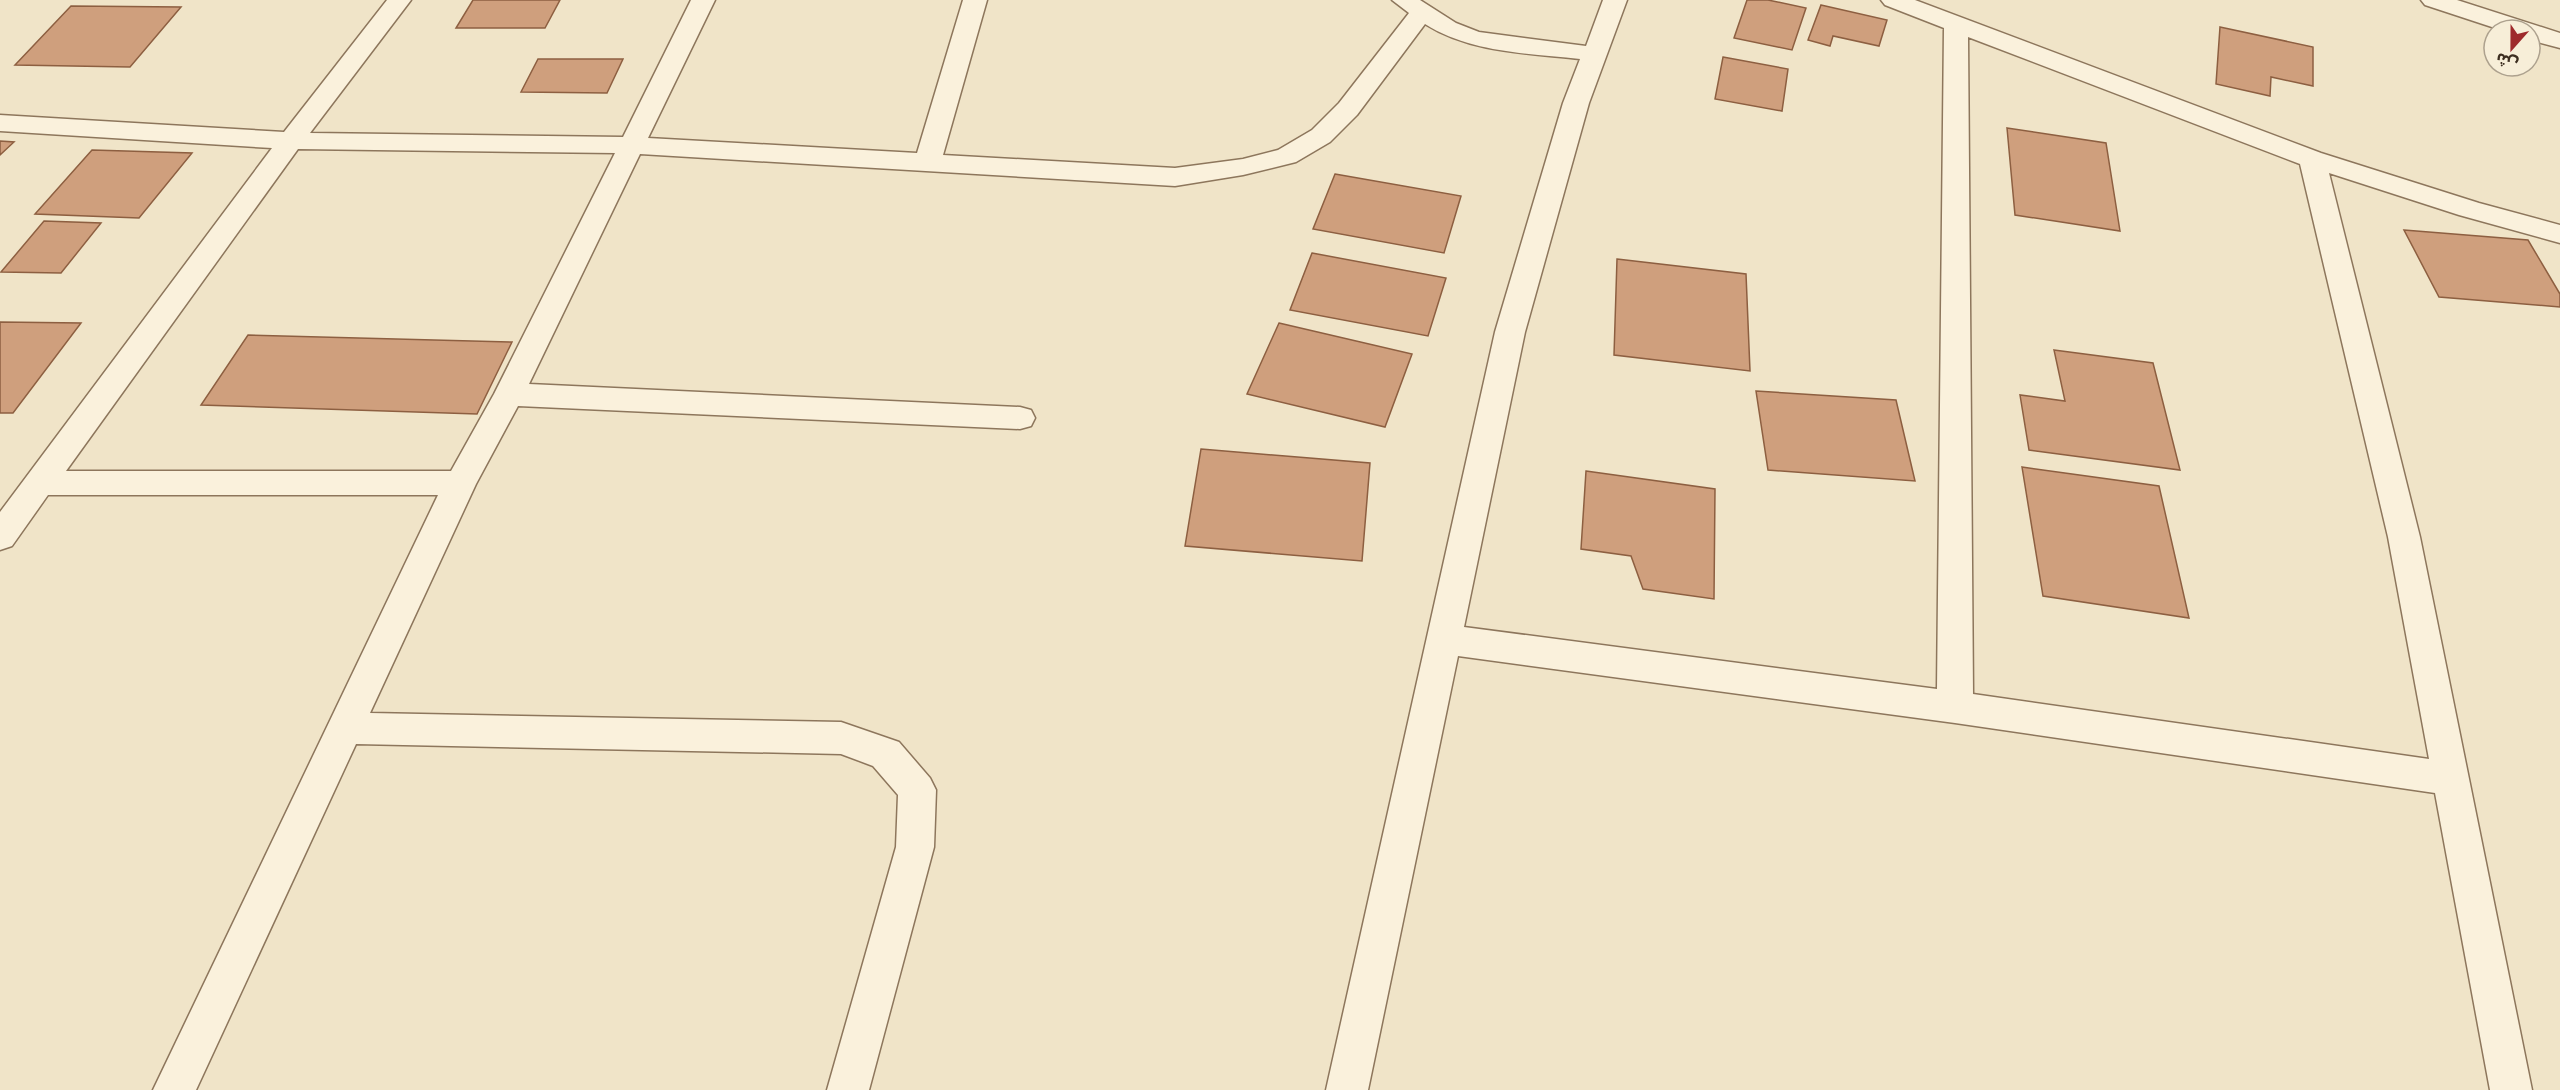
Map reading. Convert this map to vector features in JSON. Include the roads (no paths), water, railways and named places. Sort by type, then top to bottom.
[{"type":"street","points":[[0,537],[42,483],[291,141],[399,0]]},
{"type":"street","points":[[174,1090],[460,483],[509,394],[703,0]]},
{"type":"street","points":[[928,162],[975,0]]},
{"type":"street","points":[[1347,1090],[1510,332],[1576,103],[1615,0]]},
{"type":"street","points":[[1893,0],[2312,159],[2560,234]]},
{"type":"street","points":[[2433,0],[2488,18]]},
{"type":"street","points":[[0,123],[291,141],[631,145],[1175,177],[1243,167],[1287,156],[1321,136],[1348,109],[1413,6],[1448,28],[1474,39],[1595,54]]},
{"type":"street","points":[[1955,707],[1956,24]]},
{"type":"street","points":[[2542,36],[2560,42]]},
{"type":"street","points":[[2312,159],[2404,537],[2511,1090]]},
{"type":"street","points":[[509,394],[1020,418]]},
{"type":"street","points":[[42,483],[460,483]]},
{"type":"street","points":[[1443,639],[1955,707],[2451,779]]},
{"type":"street","points":[[344,729],[841,738],[886,754],[917,790],[915,847],[848,1090]]}]
